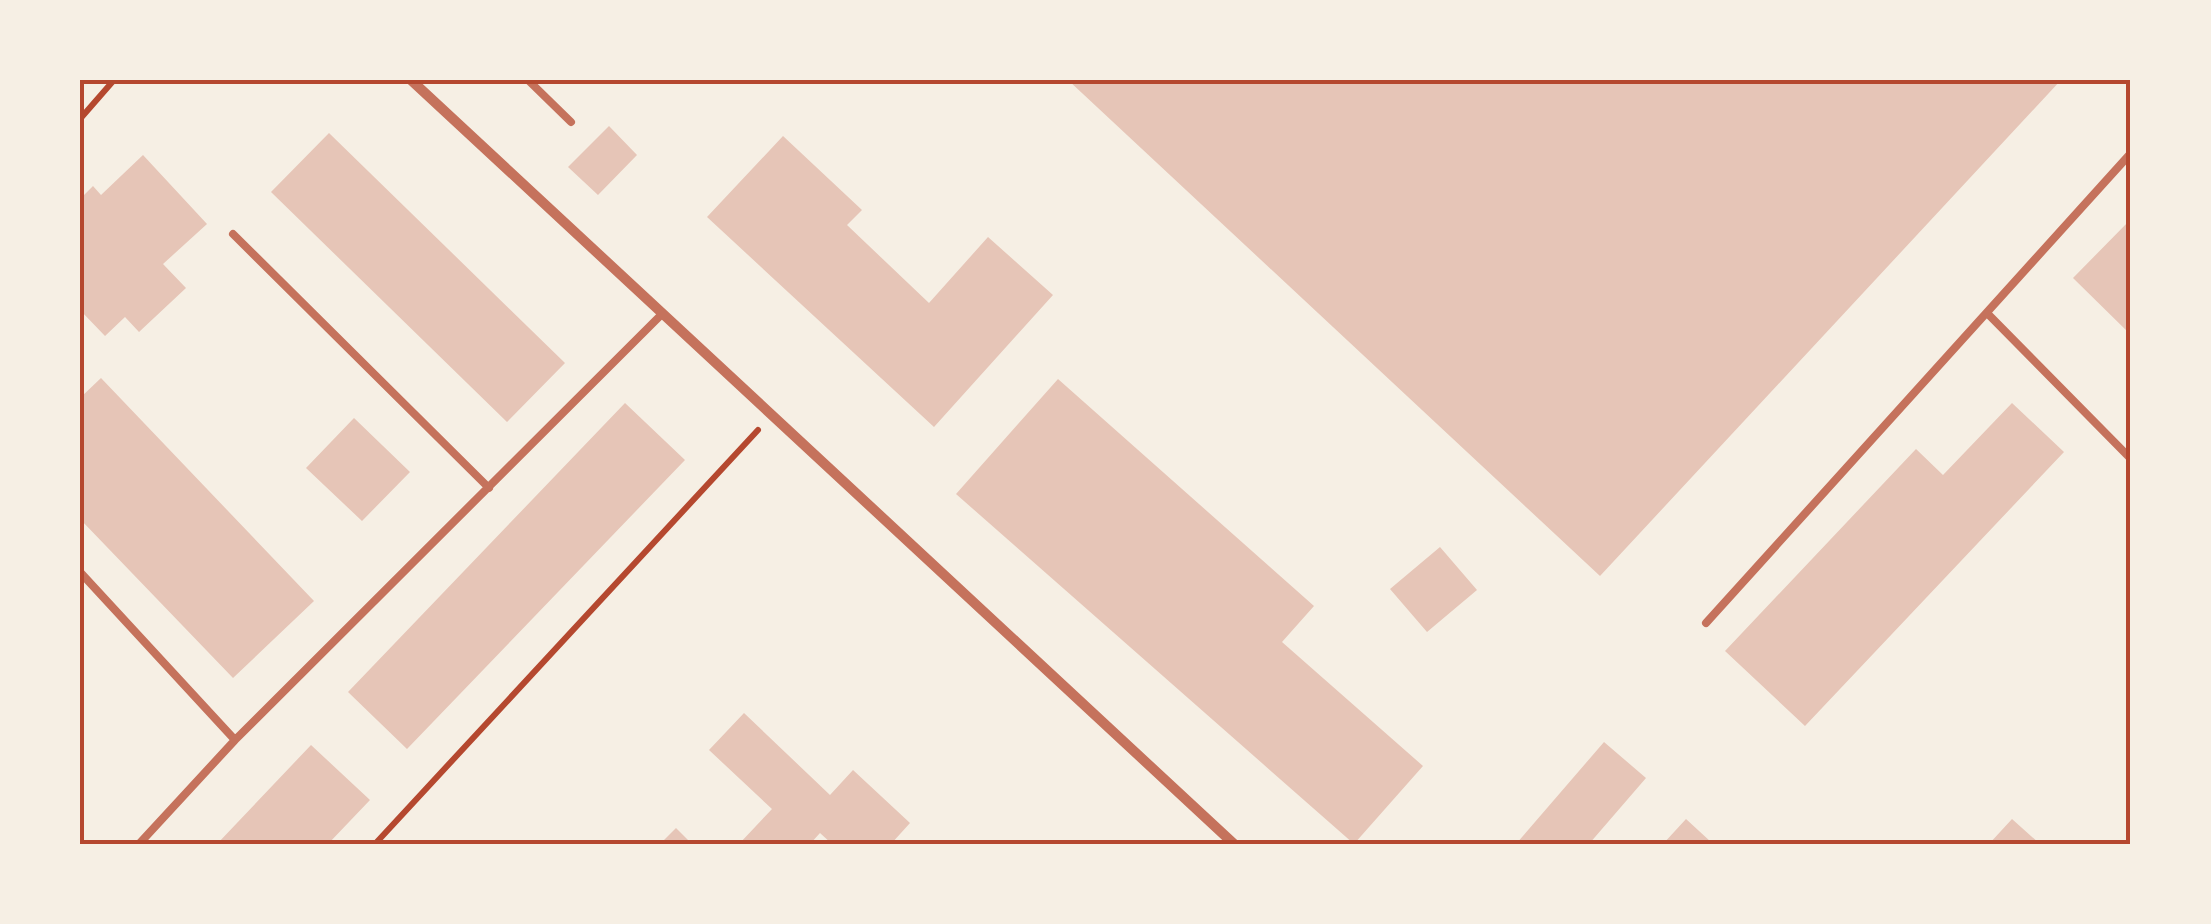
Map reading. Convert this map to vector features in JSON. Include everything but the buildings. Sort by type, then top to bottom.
[{"type":"street","points":[[411,80],[1234,844]]},
{"type":"lane","points":[[528,80],[571,122]]},
{"type":"lane","points":[[1706,624],[2131,153]]},
{"type":"lane","points":[[234,234],[488,488]]},
{"type":"lane","points":[[139,844],[235,740],[662,314]]},
{"type":"lane","points":[[1988,314],[2131,459]]},
{"type":"lane","points":[[80,572],[235,740]]},
{"type":"path","points":[[80,118],[114,80]]},
{"type":"path","points":[[376,844],[772,415]]}]
